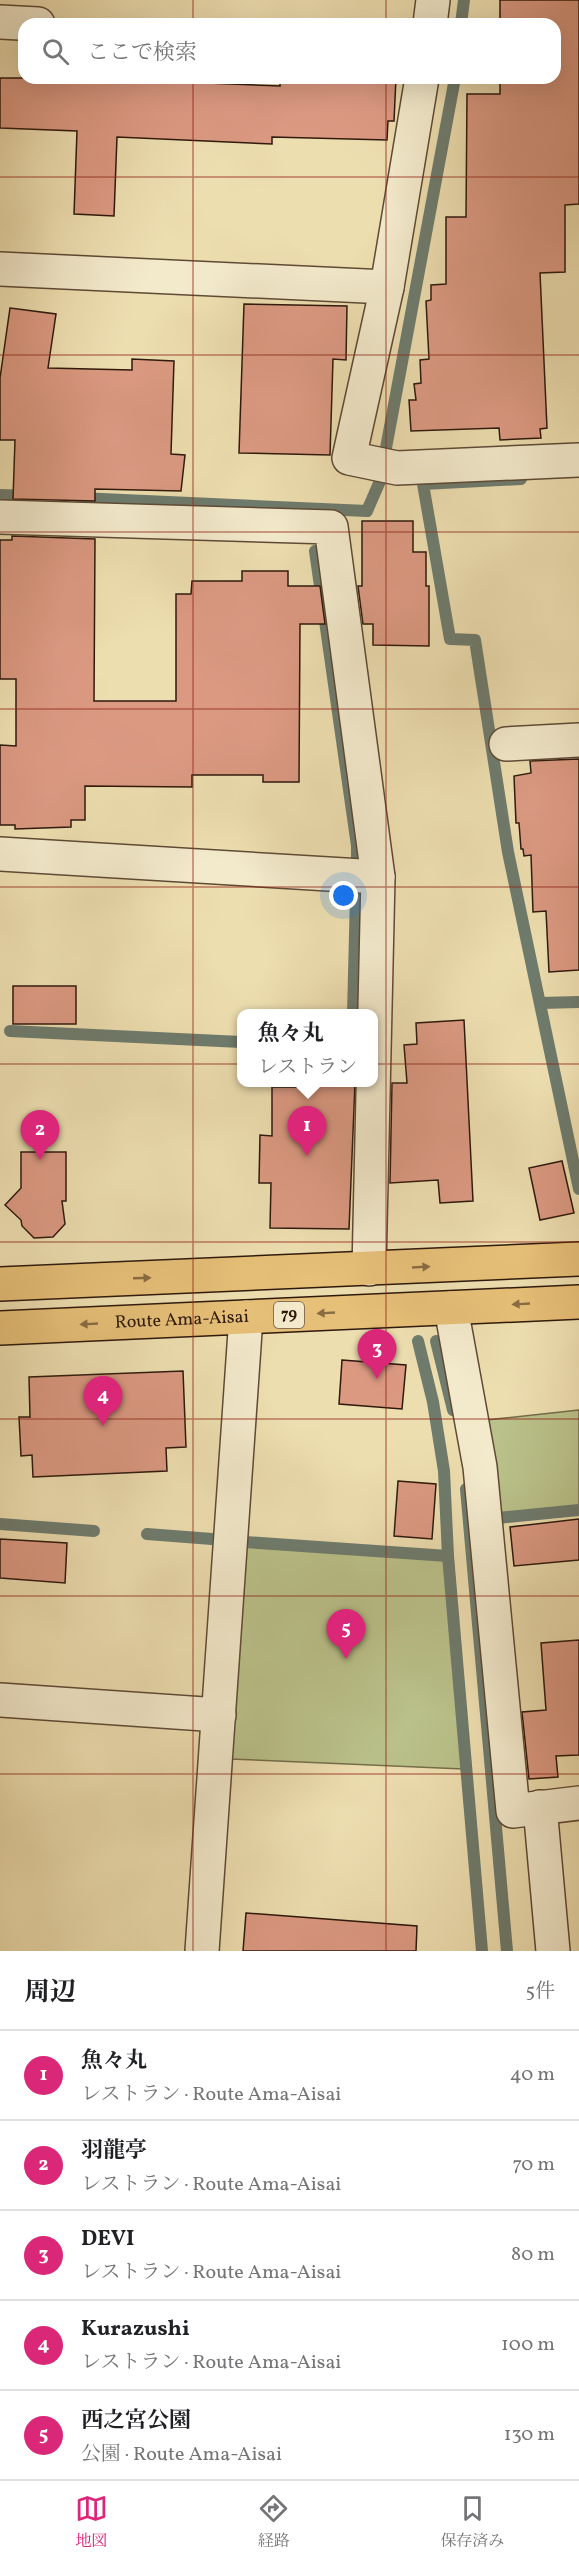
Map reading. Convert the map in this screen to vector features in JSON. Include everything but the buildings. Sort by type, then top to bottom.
[{"type":"main road","points":[[0,1284],[579,1259]]},
{"type":"main road","name":"Route Ama-Aisai","points":[[0,1328],[579,1302]]},
{"type":"street","points":[[431,18],[433,0]]},
{"type":"street","points":[[0,22],[18,23]]},
{"type":"street","points":[[421,84],[387,287],[349,458],[397,468],[579,460]]},
{"type":"street","points":[[0,269],[387,287]]},
{"type":"street","points":[[0,517],[330,527],[378,877],[375,1009]]},
{"type":"street","points":[[506,744],[579,740]]},
{"type":"street","points":[[0,854],[378,877]]},
{"type":"street","points":[[369,1269],[373,1087]]},
{"type":"street","points":[[451,1308],[480,1467],[513,1811],[579,1803]]},
{"type":"street","points":[[202,1951],[246,1317]]},
{"type":"street","points":[[0,1700],[219,1715]]},
{"type":"street","points":[[540,1807],[553,1951]]},
{"type":"green space","points":[[579,1410],[579,1506],[497,1514],[486,1420]]},
{"type":"green space","points":[[245,1544],[445,1559],[463,1769],[230,1759]]},
{"type":"waterway","points":[[462,18],[464,0]]},
{"type":"waterway","points":[[386,448],[454,84]]},
{"type":"waterway","points":[[521,479],[423,484],[450,639],[475,640],[508,852],[579,1189]]},
{"type":"waterway","points":[[80,498],[367,511],[380,481]]},
{"type":"waterway","points":[[0,495],[29,496]]},
{"type":"waterway","points":[[315,551],[357,846],[357,861]]},
{"type":"waterway","points":[[353,1009],[356,894]]},
{"type":"waterway","points":[[540,1003],[579,1002]]},
{"type":"waterway","points":[[10,1031],[237,1042]]},
{"type":"waterway","points":[[418,1341],[433,1402],[444,1471],[448,1556],[482,1951]]},
{"type":"waterway","points":[[436,1341],[453,1410]]},
{"type":"waterway","points":[[466,1489],[507,1951]]},
{"type":"waterway","points":[[498,1518],[579,1510]]},
{"type":"waterway","points":[[0,1524],[94,1531]]},
{"type":"waterway","points":[[147,1534],[212,1539]]},
{"type":"waterway","points":[[245,1542],[448,1556]]},
{"type":"place","name":"魚々丸","points":[[307,1156]]},
{"type":"place","name":"羽龍亭","points":[[40,1160]]},
{"type":"place","name":"DEVI","points":[[377,1379]]},
{"type":"place","name":"Kurazushi","points":[[103,1426]]},
{"type":"place","name":"西之宮公園","points":[[346,1659]]}]
